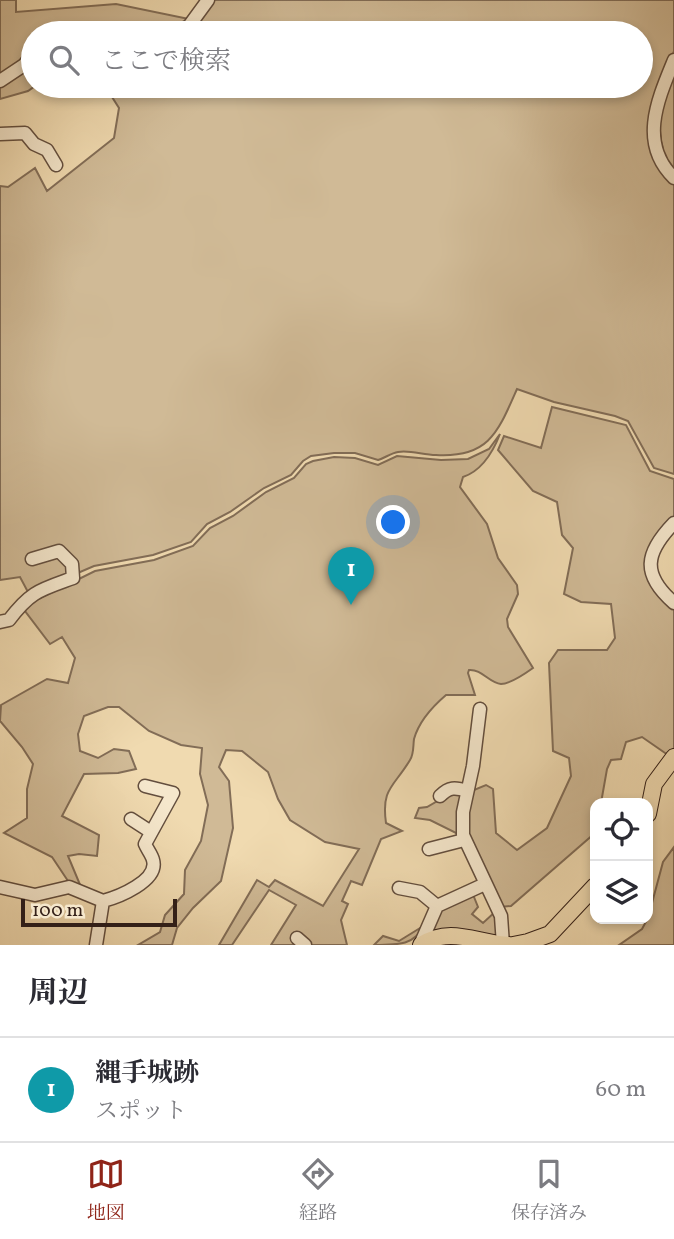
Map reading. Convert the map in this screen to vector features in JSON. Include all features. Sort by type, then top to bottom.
[{"type":"main road","points":[[651,798],[654,784],[674,757]]},
{"type":"main road","points":[[421,945],[451,935],[503,945],[528,942],[550,934],[590,891]]},
{"type":"street","points":[[192,21],[201,2]]},
{"type":"street","points":[[674,60],[653,117],[656,149],[662,164],[674,178]]},
{"type":"street","points":[[0,81],[21,67]]},
{"type":"street","points":[[0,134],[25,133],[34,144],[47,150],[56,165]]},
{"type":"street","points":[[674,523],[656,545],[649,562],[658,587],[674,603]]},
{"type":"street","points":[[0,622],[9,620],[34,593],[73,578],[72,564],[59,551],[32,559]]},
{"type":"street","points":[[480,709],[473,766],[462,821],[464,839],[501,916],[503,945]]},
{"type":"street","points":[[0,887],[35,895],[69,887],[103,901],[124,895],[144,881],[153,868],[154,861],[145,844],[173,793],[145,786]]},
{"type":"street","points":[[440,796],[446,790],[456,788],[467,792]]},
{"type":"street","points":[[131,819],[151,832]]},
{"type":"street","points":[[429,849],[464,839]]},
{"type":"street","points":[[421,945],[437,906],[485,884]]},
{"type":"street","points":[[400,888],[420,892],[437,906]]},
{"type":"street","points":[[98,944],[103,901]]},
{"type":"street","points":[[537,945],[550,934]]},
{"type":"shaded area","points":[[0,0],[16,0],[16,12],[116,4],[189,19],[21,21],[21,62],[0,76]]},
{"type":"shaded area","points":[[212,0],[674,0],[674,51],[650,117],[674,182],[674,474],[654,468],[628,421],[554,402],[517,389],[497,430],[480,447],[468,452],[436,455],[403,452],[378,460],[355,453],[311,456],[291,475],[264,488],[230,512],[207,524],[191,542],[153,555],[94,566],[29,594],[20,577],[0,580],[0,186],[8,187],[35,168],[47,191],[114,138],[119,108],[113,98],[653,98],[653,21],[194,21]]},
{"type":"shaded area","points":[[674,68],[674,174],[665,163],[657,117]]},
{"type":"shaded area","points":[[21,69],[21,93],[0,99],[0,85]]},
{"type":"shaded area","points":[[552,407],[626,425],[650,471],[674,479],[674,519],[648,553],[674,607],[674,749],[668,755],[642,737],[626,742],[621,759],[611,760],[607,769],[602,798],[590,798],[590,837],[511,906],[500,907],[465,834],[469,792],[486,785],[493,789],[496,833],[517,850],[547,828],[571,776],[569,758],[553,751],[549,663],[558,650],[607,650],[615,638],[611,604],[581,602],[564,594],[573,548],[562,535],[557,502],[533,491],[498,450],[504,436],[541,448]]},
{"type":"shaded area","points":[[500,434],[486,460],[463,477],[460,487],[487,524],[498,558],[517,585],[518,594],[507,619],[508,627],[533,668],[505,684],[469,670],[475,695],[446,695],[423,720],[416,732],[411,758],[390,788],[385,802],[386,823],[402,831],[381,839],[362,885],[351,881],[342,901],[348,904],[341,920],[347,945],[271,945],[296,905],[269,890],[232,945],[219,945],[257,880],[269,887],[275,880],[323,906],[359,849],[325,842],[290,820],[278,799],[268,772],[242,751],[226,750],[219,767],[229,781],[233,828],[221,881],[177,928],[172,945],[138,945],[160,932],[165,915],[184,894],[185,870],[201,841],[208,805],[200,774],[202,748],[181,745],[149,731],[119,707],[108,707],[84,716],[78,734],[80,751],[98,758],[114,749],[129,751],[136,769],[118,773],[84,774],[62,816],[99,835],[97,856],[68,856],[81,887],[70,884],[52,857],[4,833],[27,818],[27,789],[33,764],[0,721],[1,705],[47,679],[68,683],[75,658],[62,637],[50,644],[22,607],[95,571],[154,560],[193,546],[210,528],[233,516],[266,492],[294,478],[306,464],[313,461],[334,457],[355,458],[378,465],[397,456],[441,460],[468,459],[489,449]]},
{"type":"shaded area","points":[[453,792],[464,794],[460,835],[430,820],[415,818],[419,808],[427,807]]},
{"type":"shaded area","points":[[674,847],[674,945],[619,945],[642,929],[645,924],[653,924],[653,899],[663,862]]},
{"type":"shaded area","points":[[472,892],[478,907],[472,914],[483,923],[496,911],[496,937],[427,935],[435,914]]},
{"type":"shaded area","points":[[425,925],[411,940],[391,945],[374,945],[383,936],[399,941]]},
{"type":"place","name":"縄手城跡","points":[[351,605]]}]
